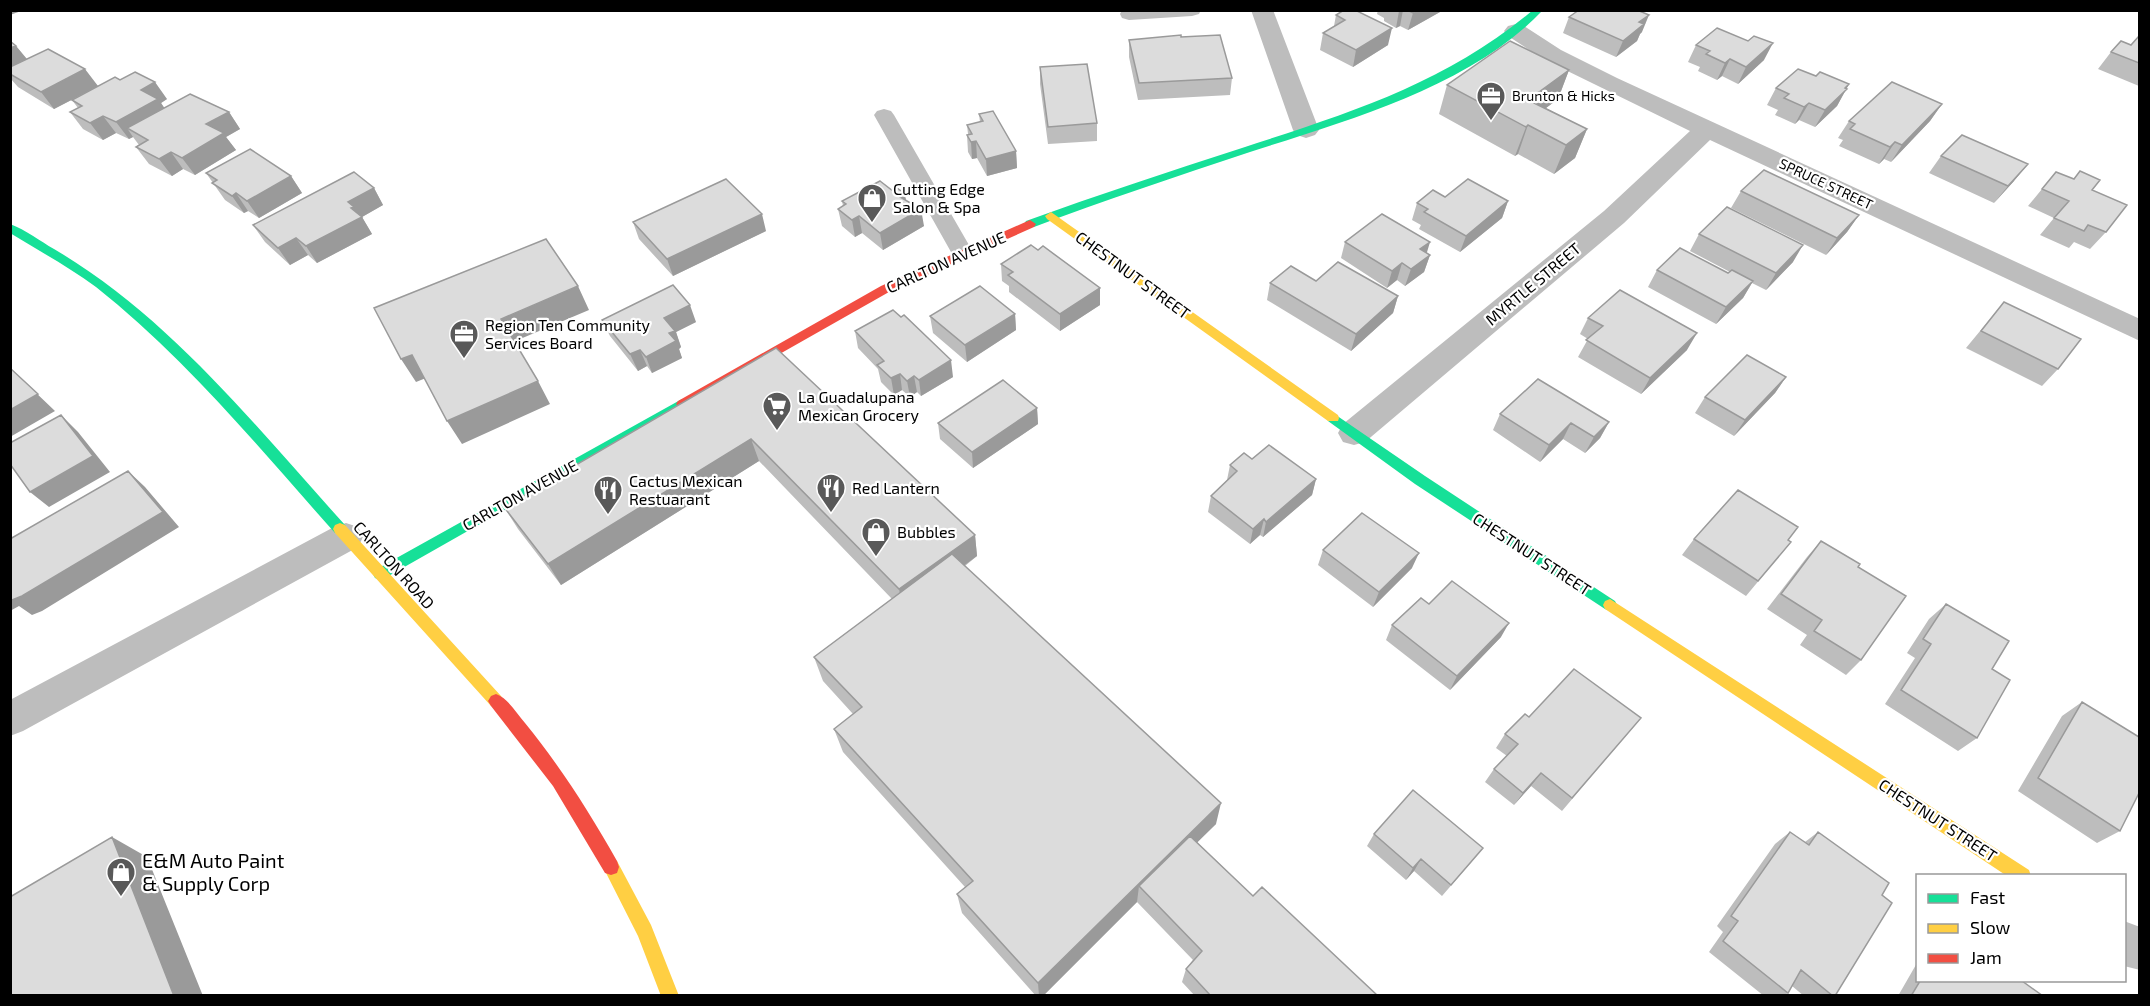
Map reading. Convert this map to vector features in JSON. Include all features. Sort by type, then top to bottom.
[{"type":"street","points":[[1262,10],[1306,130]]},
{"type":"street","name":"CARLTON AVENUE","points":[[380,574],[885,289],[962,252],[1051,216],[1362,112],[1424,86],[1477,58],[1516,31],[1539,10]]},
{"type":"street","name":"SPRUCE STREET","points":[[1516,31],[1553,55],[1599,78],[2139,331]]},
{"type":"street","name":"MYRTLE STREET","points":[[1354,433],[1614,217],[1707,129]]},
{"type":"street","name":"CHESTNUT STREET","points":[[1051,216],[1420,480],[2020,874]]},
{"type":"street","name":"CARLTON ROAD","points":[[10,228],[98,283],[152,328],[212,388],[523,731],[587,822],[645,931],[670,996]]},
{"type":"street","points":[[10,719],[346,537]]},
{"type":"lane","points":[[1129,14],[1192,10]]},
{"type":"lane","points":[[884,115],[962,252]]},
{"type":"building","points":[[1344,10],[1355,10],[1392,28],[1356,50],[1323,33],[1345,20],[1336,15]]},
{"type":"building","points":[[1579,10],[1637,10],[1649,15],[1639,22],[1644,24],[1623,41],[1569,17]]},
{"type":"building","points":[[1717,28],[1748,41],[1754,36],[1773,43],[1746,67],[1730,59],[1725,63],[1706,54],[1710,51],[1696,45]]},
{"type":"building","points":[[1181,35],[1181,37],[1220,35],[1232,78],[1139,83],[1129,40]]},
{"type":"building","points":[[2139,36],[2139,63],[2111,52],[2121,41],[2131,45]]},
{"type":"building","points":[[1510,41],[1569,70],[1528,100],[1587,129],[1566,145],[1528,125],[1526,127],[1447,85]]},
{"type":"building","points":[[48,49],[85,69],[41,92],[10,74],[10,67]]},
{"type":"building","points":[[1087,64],[1097,123],[1048,127],[1040,67]]},
{"type":"building","points":[[1798,69],[1816,76],[1820,72],[1849,84],[1845,88],[1847,89],[1825,110],[1809,103],[1804,107],[1784,98],[1789,94],[1776,88]]},
{"type":"building","points":[[135,72],[155,82],[141,90],[158,99],[116,122],[103,116],[90,123],[70,112],[82,106],[72,100],[115,77],[120,80]]},
{"type":"building","points":[[1892,82],[1942,104],[1902,145],[1895,142],[1890,147],[1850,129],[1855,124],[1849,121]]},
{"type":"building","points":[[190,94],[229,112],[206,124],[224,133],[182,158],[171,152],[159,159],[136,147],[148,140],[127,128]]},
{"type":"building","points":[[993,111],[1016,151],[986,159],[976,141],[971,142],[967,135],[972,134],[967,125],[983,121],[979,114]]},
{"type":"building","points":[[1962,135],[2028,164],[2008,186],[1941,156]]},
{"type":"building","points":[[250,149],[291,176],[247,201],[236,193],[232,196],[212,183],[217,180],[206,173]]},
{"type":"building","points":[[1764,170],[1859,215],[1837,238],[1741,191]]},
{"type":"building","points":[[2080,171],[2100,180],[2092,190],[2127,205],[2106,232],[2088,225],[2084,231],[2054,218],[2069,201],[2042,189],[2056,172],[2074,179]]},
{"type":"building","points":[[354,172],[374,188],[348,202],[354,207],[351,208],[362,217],[306,246],[296,238],[278,248],[253,225]]},
{"type":"building","points":[[726,179],[762,214],[667,259],[633,222]]},
{"type":"building","points":[[1468,179],[1508,201],[1466,236],[1424,212],[1428,209],[1417,203],[1433,190],[1445,197]]},
{"type":"building","points":[[880,181],[893,191],[897,188],[905,194],[900,197],[921,209],[880,233],[859,216],[852,220],[838,209],[846,204],[842,201]]},
{"type":"building","points":[[1727,207],[1803,245],[1776,273],[1699,234]]},
{"type":"building","points":[[1382,214],[1430,242],[1420,249],[1430,255],[1411,269],[1402,263],[1392,271],[1345,242]]},
{"type":"building","name":"Region Ten Community Services Board","points":[[546,239],[578,286],[501,319],[538,381],[447,421],[412,355],[401,359],[374,308]]},
{"type":"building","points":[[1031,245],[1038,250],[1043,246],[1100,288],[1060,314],[1008,275],[1013,272],[1001,264]]},
{"type":"building","points":[[1680,248],[1728,273],[1732,270],[1753,281],[1726,307],[1657,270]]},
{"type":"building","points":[[1338,262],[1398,296],[1356,334],[1270,283],[1291,266],[1316,281]]},
{"type":"building","points":[[673,285],[690,305],[664,318],[675,331],[669,333],[676,341],[646,357],[640,350],[630,354],[602,320]]},
{"type":"building","points":[[980,286],[1015,314],[965,345],[930,316]]},
{"type":"building","points":[[1620,290],[1697,333],[1650,378],[1586,340],[1603,326],[1588,318]]},
{"type":"building","points":[[2004,302],[2081,339],[2058,369],[1981,331]]},
{"type":"building","points":[[893,310],[901,317],[904,315],[951,360],[919,380],[914,376],[907,381],[900,374],[891,378],[877,365],[884,361],[855,331]]},
{"type":"building","points":[[776,348],[975,535],[899,589],[751,439],[548,564],[504,507]]},
{"type":"building","points":[[1747,355],[1786,377],[1745,420],[1705,397]]},
{"type":"building","points":[[10,368],[38,394],[10,410]]},
{"type":"building","points":[[1538,379],[1609,422],[1594,437],[1571,423],[1549,445],[1500,414]]},
{"type":"building","points":[[1003,380],[1037,408],[972,452],[938,423]]},
{"type":"building","points":[[61,415],[93,456],[30,492],[10,464],[10,443]]},
{"type":"building","points":[[1269,445],[1316,479],[1266,522],[1264,519],[1253,529],[1211,496],[1237,471],[1230,465],[1244,453],[1252,459]]},
{"type":"building","points":[[128,471],[163,512],[12,600],[10,598],[10,539]]},
{"type":"building","points":[[1738,490],[1798,527],[1788,540],[1791,542],[1758,581],[1694,539]]},
{"type":"building","points":[[1362,513],[1419,553],[1379,592],[1323,550]]},
{"type":"building","points":[[1821,541],[1860,564],[1858,567],[1906,596],[1861,660],[1814,631],[1822,620],[1781,594]]},
{"type":"building","points":[[952,554],[1221,803],[1038,983],[957,894],[973,881],[834,729],[862,707],[814,657]]},
{"type":"building","points":[[1452,581],[1509,623],[1457,676],[1392,625],[1421,598],[1429,604]]},
{"type":"building","points":[[1946,604],[2009,641],[1992,669],[2010,680],[1977,738],[1901,690],[1931,644],[1923,639]]},
{"type":"building","points":[[1574,669],[1641,718],[1572,798],[1541,773],[1523,793],[1494,769],[1518,744],[1505,734],[1525,714],[1529,717]]},
{"type":"building","points":[[2082,702],[2139,737],[2139,793],[2120,831],[2038,778]]},
{"type":"building","points":[[1413,790],[1483,848],[1451,885],[1421,859],[1413,868],[1374,834]]},
{"type":"building","points":[[1790,832],[1809,845],[1818,832],[1889,883],[1882,895],[1892,903],[1835,996],[1801,970],[1788,993],[1723,941],[1738,921],[1731,916]]},
{"type":"building","points":[[1190,836],[1253,896],[1262,887],[1378,996],[1211,996],[1186,969],[1202,951],[1139,886]]},
{"type":"building","name":"E&M Auto Paint & Supply Corp","points":[[112,837],[174,996],[10,996],[10,897]]},
{"type":"building","points":[[1919,982],[2023,982],[2043,996],[1911,996]]},
{"type":"traffic: fast","points":[[1030,224],[1376,106],[1445,75],[1478,56],[1509,35],[1539,10]]},
{"type":"traffic: fast","points":[[10,228],[89,276],[164,340],[225,401],[340,529]]},
{"type":"traffic: fast","points":[[380,574],[682,404]]},
{"type":"traffic: fast","points":[[1333,418],[1420,480],[1610,605]]},
{"type":"traffic: slow","points":[[1051,216],[1333,418]]},
{"type":"traffic: slow","points":[[340,529],[496,701]]},
{"type":"traffic: slow","points":[[1610,605],[2020,874]]},
{"type":"traffic: slow","points":[[611,867],[645,931],[670,996]]},
{"type":"traffic: jam","points":[[682,404],[885,289],[1030,224]]},
{"type":"traffic: jam","points":[[496,701],[558,780],[611,867]]},
{"type":"place","name":"Brunton & Hicks","points":[[1491,122]]},
{"type":"place","name":"Cutting Edge Salon & Spa","points":[[872,224]]},
{"type":"place","name":"Region Ten Community Services Board","points":[[464,360]]},
{"type":"place","name":"La Guadalupana Mexican Grocery","points":[[777,432]]},
{"type":"place","name":"Red Lantern","points":[[831,514]]},
{"type":"place","name":"Cactus Mexican Restuarant","points":[[608,516]]},
{"type":"place","name":"Bubbles","points":[[876,558]]},
{"type":"place","name":"E&M Auto Paint & Supply Corp","points":[[121,898]]}]
